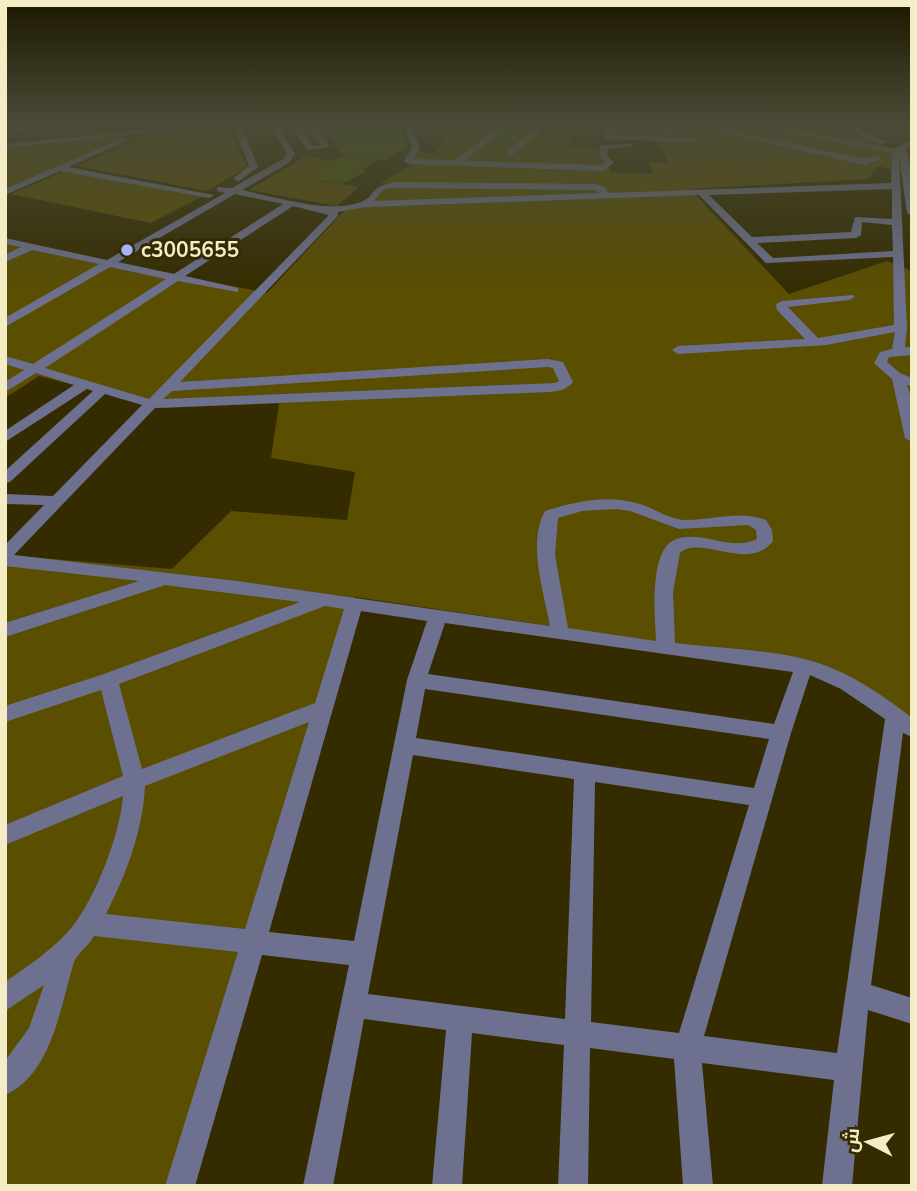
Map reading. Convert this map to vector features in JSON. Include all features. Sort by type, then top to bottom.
[{"type":"street","points":[[5,192],[33,180]]},
{"type":"street","points":[[5,558],[56,501],[334,217],[335,212],[137,180]]},
{"type":"street","points":[[5,323],[108,264],[239,180]]},
{"type":"street","points":[[5,310],[247,180]]},
{"type":"street","points":[[894,180],[901,328],[901,342],[897,351]]},
{"type":"street","points":[[366,204],[381,187],[397,185],[596,187],[602,189],[605,196]]},
{"type":"street","points":[[330,210],[366,204],[894,186]]},
{"type":"street","points":[[750,240],[856,235],[858,219],[912,215],[911,186]]},
{"type":"street","points":[[702,193],[770,261],[898,254]]},
{"type":"street","points":[[5,388],[291,203]]},
{"type":"street","points":[[5,242],[234,290]]},
{"type":"street","points":[[5,259],[30,247]]},
{"type":"street","points":[[899,275],[912,276]]},
{"type":"street","points":[[815,342],[783,310],[782,304],[849,297]]},
{"type":"street","points":[[678,350],[815,342],[901,328]]},
{"type":"street","points":[[912,351],[897,351],[884,355],[880,363],[888,372],[905,380],[906,419],[912,438]]},
{"type":"street","points":[[5,360],[152,404],[549,388],[559,387],[566,382],[558,365],[548,363],[168,387]]},
{"type":"street","points":[[10,434],[86,383]]},
{"type":"street","points":[[5,479],[104,388]]},
{"type":"street","points":[[10,434],[51,436]]},
{"type":"street","points":[[5,499],[56,501]]},
{"type":"street","points":[[560,634],[546,541],[547,523],[551,515],[590,506],[617,505],[635,508],[660,521],[674,524],[740,519],[760,524],[764,530],[765,541],[754,547],[739,549],[686,543],[671,549],[664,595],[666,649]]},
{"type":"street","points":[[5,558],[355,603],[666,649],[804,666],[840,678],[904,723],[857,994],[837,1186]]},
{"type":"street","points":[[5,630],[164,579]]},
{"type":"street","points":[[5,714],[108,680],[322,600]]},
{"type":"street","points":[[180,1186],[355,603]]},
{"type":"street","points":[[318,1186],[418,680],[438,616]]},
{"type":"street","points":[[698,1186],[687,1049],[781,733],[804,666]]},
{"type":"street","points":[[5,998],[64,953],[88,925],[108,886],[124,839],[133,810],[135,781],[108,680]]},
{"type":"street","points":[[418,680],[781,733]]},
{"type":"street","points":[[5,835],[135,781],[322,709]]},
{"type":"street","points":[[405,745],[762,798]]},
{"type":"street","points":[[573,1186],[585,771]]},
{"type":"street","points":[[88,925],[365,954]]},
{"type":"street","points":[[5,1081],[18,1069],[43,1031],[64,953]]},
{"type":"street","points":[[857,994],[912,1012]]},
{"type":"street","points":[[354,1005],[850,1068]]},
{"type":"street","points":[[447,1186],[460,1020]]},
{"type":"shaded area","points":[[5,180],[26,180],[5,189]]},
{"type":"shaded area","points":[[44,180],[112,180],[203,196],[151,223],[11,194]]},
{"type":"shaded area","points":[[148,180],[226,180],[207,191]]},
{"type":"shaded area","points":[[266,180],[317,180],[359,187],[337,206],[249,190]]},
{"type":"shaded area","points":[[386,180],[858,180],[690,189],[789,294],[887,261],[912,271],[912,732],[826,667],[355,597],[180,1186],[5,1186],[5,555],[172,569],[231,511],[347,520],[355,472],[271,458],[279,403],[163,408],[39,376],[5,398],[5,240],[267,293],[344,211],[389,184],[380,183]]},
{"type":"building","points":[[318,180],[350,180],[342,184]]},
{"type":"place","name":"c3005655","points":[[127,250]]}]
